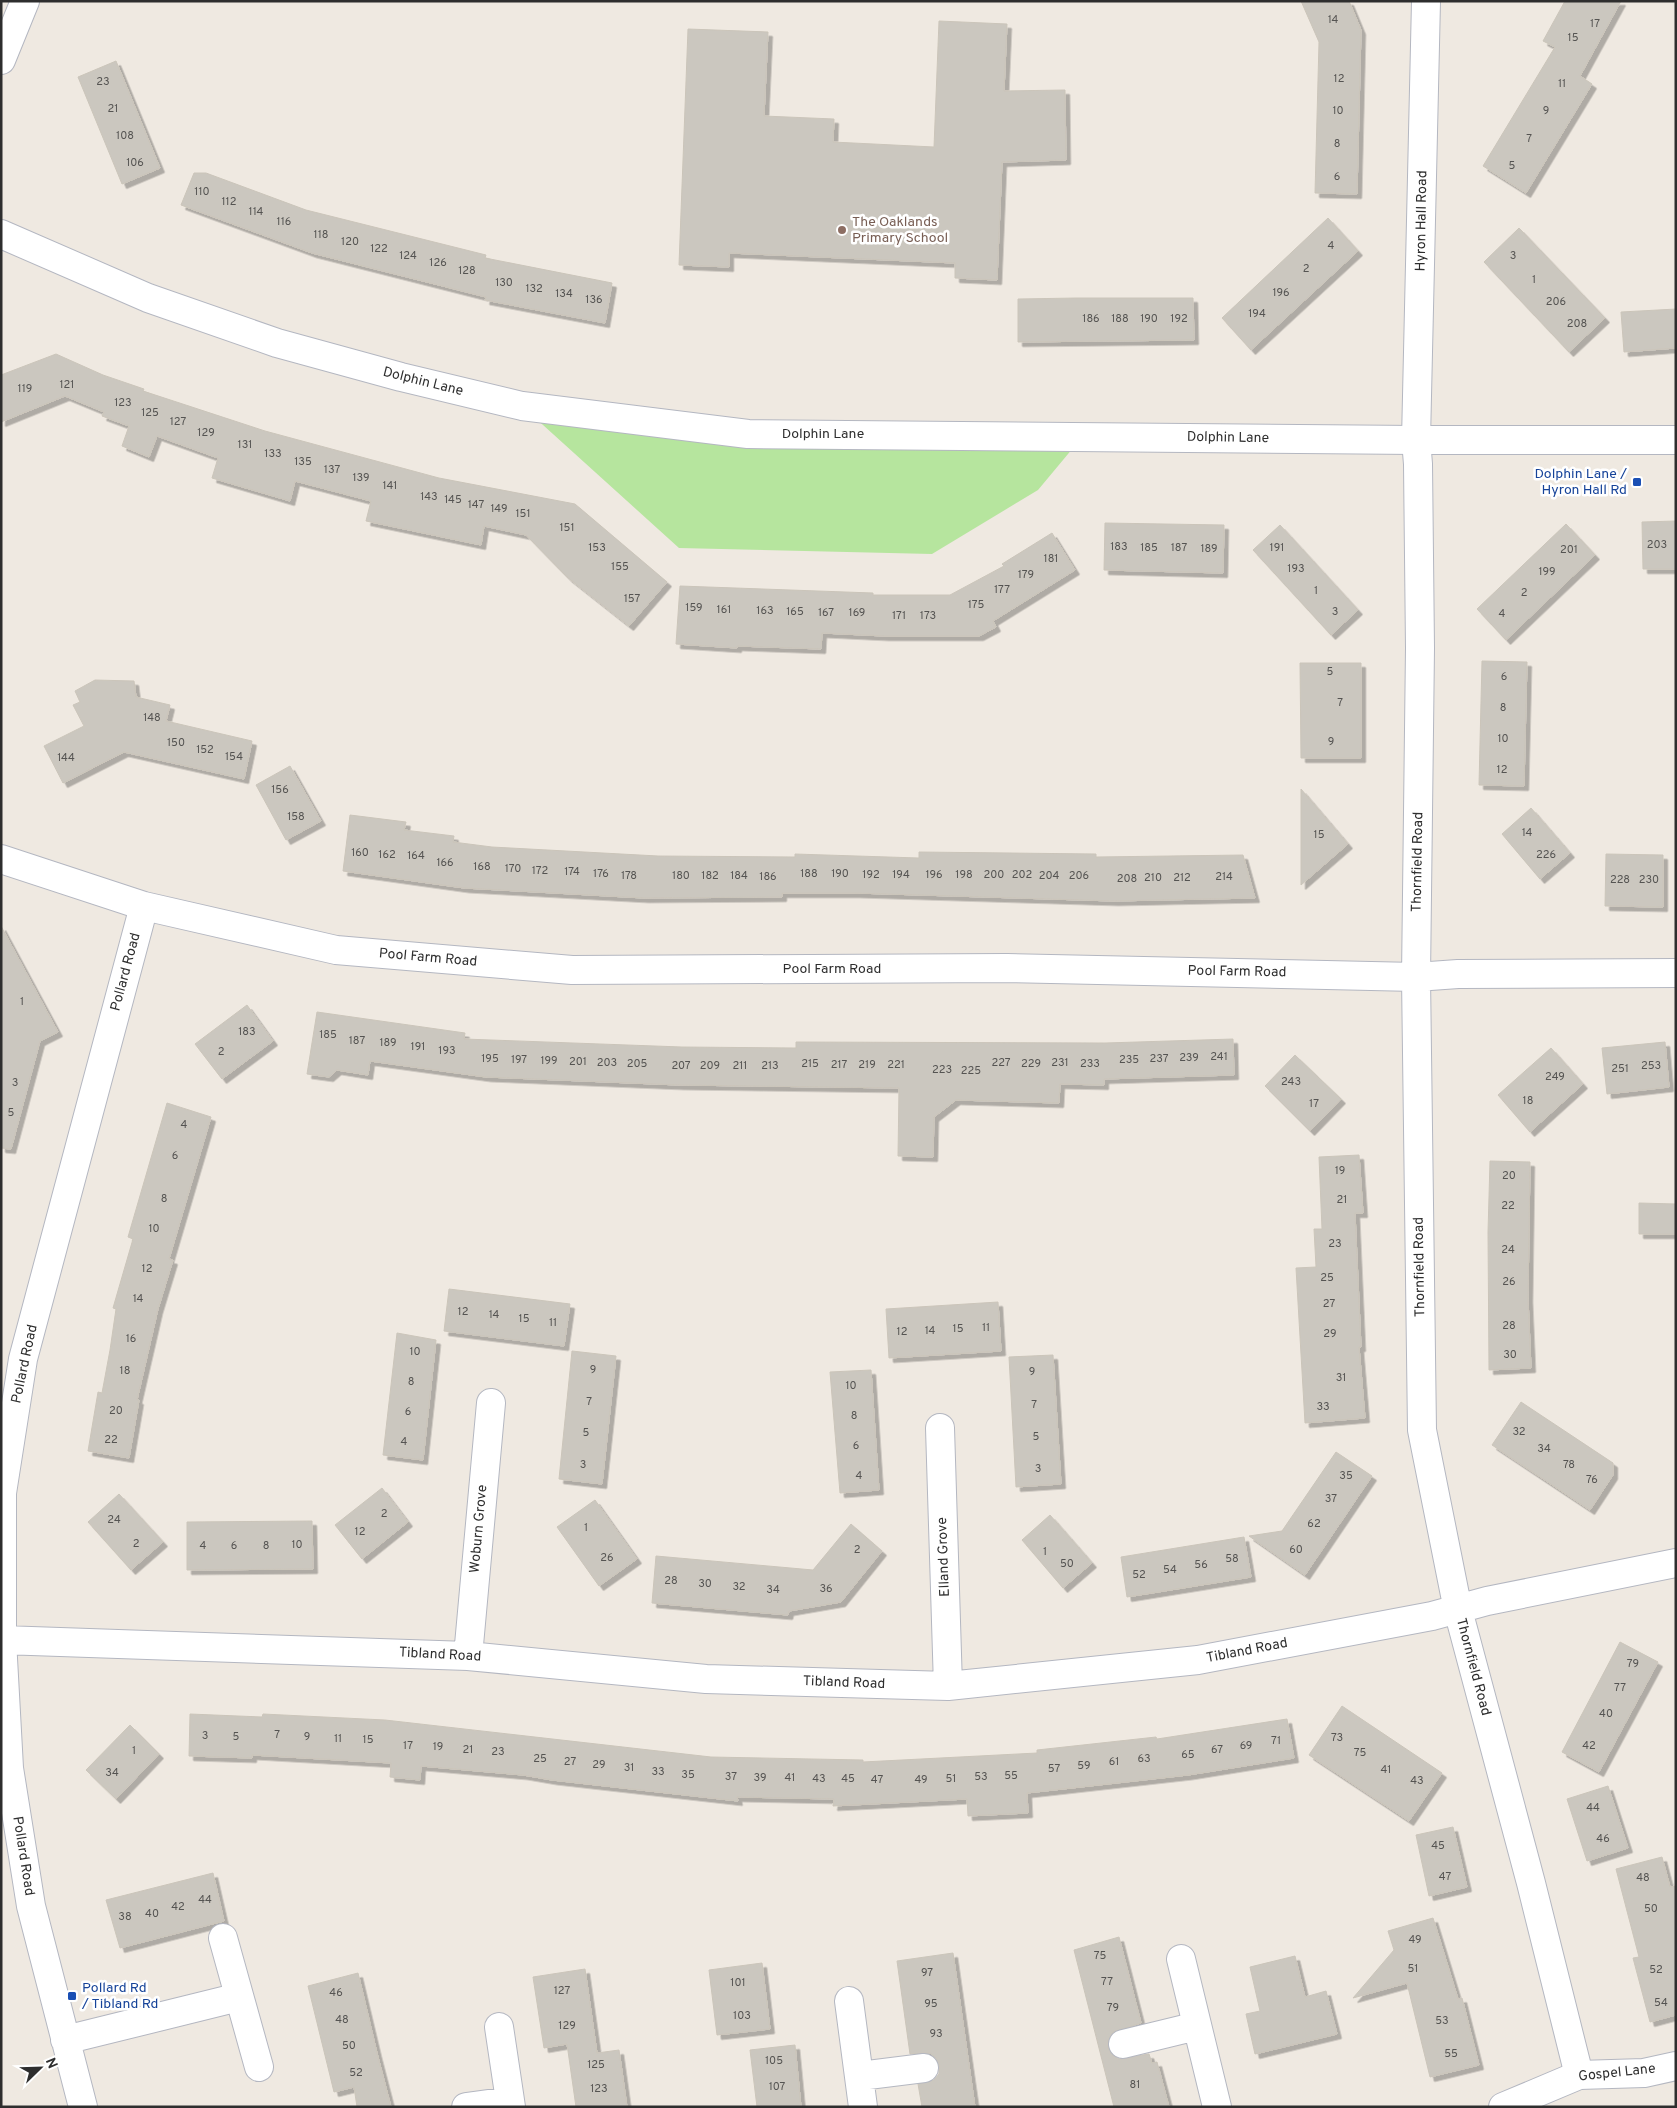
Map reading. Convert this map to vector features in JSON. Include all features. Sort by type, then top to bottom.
[{"type":"street","points":[[1,60],[24,1]]},
{"type":"street","name":"Hyron Hall Road","points":[[1416,440],[1426,1]]},
{"type":"street","name":"Dolphin Lane","points":[[1,234],[148,298],[277,343],[401,377],[522,406],[748,434],[1416,440],[1676,440]]},
{"type":"street","name":"Thornfield Road","points":[[1416,440],[1418,464],[1420,638],[1416,977],[1422,1430],[1458,1610],[1531,1884],[1579,2075]]},
{"type":"street","name":"Pool Farm Road","points":[[1,859],[144,906],[336,950],[572,970],[1007,968],[1416,977],[1458,974],[1676,973]]},
{"type":"street","name":"Pollard Road","points":[[83,2107],[31,1906],[9,1768],[2,1640],[2,1493],[23,1359],[144,906]]},
{"type":"street","name":"Woburn Grove","points":[[468,1656],[491,1403]]},
{"type":"street","name":"Elland Grove","points":[[940,1428],[948,1686]]},
{"type":"street","name":"Tibland Road","points":[[2,1640],[468,1656],[706,1679],[948,1686],[1198,1660],[1458,1610],[1488,1601],[1676,1563]]},
{"type":"street","points":[[223,1938],[259,2067]]},
{"type":"street","points":[[1181,1959],[1217,2107]]},
{"type":"street","points":[[66,2040],[239,1997]]},
{"type":"street","points":[[849,2001],[863,2107]]},
{"type":"street","points":[[1123,2044],[1197,2026]]},
{"type":"street","points":[[466,2107],[510,2104],[499,2027]]},
{"type":"street","name":"Gospel Lane","points":[[1503,2107],[1579,2075],[1644,2073],[1676,2066]]},
{"type":"street","points":[[860,2076],[924,2068]]},
{"type":"green space","points":[[522,406],[748,434],[1083,436],[1038,490],[932,554],[679,548]]},
{"type":"building","points":[[1301,1],[1349,1],[1361,30],[1357,194],[1315,193],[1319,42]]},
{"type":"building","points":[[1565,1],[1621,1],[1580,76],[1592,84],[1526,193],[1483,166],[1555,47],[1543,41]]},
{"type":"building","points":[[939,21],[1007,24],[1004,91],[1065,90],[1066,160],[1002,162],[997,280],[955,278],[955,263],[729,253],[729,267],[679,265],[688,29],[768,32],[764,116],[834,119],[833,142],[934,147]]},
{"type":"building","points":[[116,61],[160,168],[122,184],[78,77]]},
{"type":"building","points":[[194,173],[206,173],[306,210],[486,255],[485,258],[612,283],[605,323],[485,300],[486,297],[312,253],[181,205]]},
{"type":"building","points":[[1328,218],[1358,251],[1251,350],[1222,318]]},
{"type":"building","points":[[1519,228],[1605,318],[1569,352],[1484,262]]},
{"type":"building","points":[[1193,298],[1194,340],[1018,342],[1018,299]]},
{"type":"building","points":[[1676,309],[1676,348],[1624,352],[1621,312]]},
{"type":"building","points":[[56,354],[103,375],[144,389],[143,391],[265,431],[439,478],[575,504],[667,582],[629,626],[567,577],[526,535],[484,526],[481,545],[366,521],[371,501],[295,481],[290,501],[212,478],[218,458],[157,436],[149,457],[122,446],[129,426],[102,416],[104,412],[65,396],[1,422],[1,375]]},
{"type":"building","points":[[1676,521],[1676,569],[1643,569],[1642,522]]},
{"type":"building","points":[[1105,523],[1224,525],[1223,573],[1104,570]]},
{"type":"building","points":[[1566,524],[1595,555],[1506,640],[1477,609]]},
{"type":"building","points":[[1280,525],[1358,610],[1331,635],[1253,550]]},
{"type":"building","points":[[1052,533],[1075,570],[993,621],[996,627],[979,636],[884,636],[822,633],[821,649],[737,646],[737,648],[676,644],[680,586],[873,593],[873,595],[950,595],[1004,566],[1002,564]]},
{"type":"building","points":[[1482,661],[1527,662],[1524,786],[1479,785]]},
{"type":"building","points":[[1300,663],[1361,663],[1361,758],[1301,758]]},
{"type":"building","points":[[95,680],[134,681],[136,697],[170,705],[166,721],[252,741],[244,779],[124,752],[63,783],[44,746],[84,726],[73,705],[80,702],[75,691]]},
{"type":"building","points":[[290,766],[321,821],[286,840],[256,785]]},
{"type":"building","points":[[1301,789],[1348,844],[1301,885]]},
{"type":"building","points":[[1531,808],[1570,853],[1540,879],[1502,834]]},
{"type":"building","points":[[350,815],[406,822],[404,830],[454,836],[453,842],[492,847],[658,856],[795,857],[795,854],[919,858],[919,852],[1096,854],[1096,857],[1243,855],[1255,898],[1114,901],[855,893],[782,893],[782,897],[644,898],[464,888],[343,871]]},
{"type":"building","points":[[1606,854],[1663,855],[1663,907],[1605,906]]},
{"type":"building","points":[[1,926],[58,1032],[40,1041],[11,1149],[1,1148]]},
{"type":"building","points":[[247,1005],[273,1041],[222,1079],[195,1044]]},
{"type":"building","points":[[317,1012],[465,1033],[464,1039],[682,1047],[796,1048],[796,1042],[1105,1043],[1233,1039],[1234,1075],[1104,1079],[1104,1085],[1060,1084],[1059,1103],[956,1100],[934,1117],[933,1157],[898,1156],[899,1088],[679,1085],[486,1077],[370,1061],[368,1075],[337,1070],[329,1077],[307,1074]]},
{"type":"building","points":[[1665,1042],[1669,1087],[1607,1094],[1602,1048]]},
{"type":"building","points":[[1551,1048],[1583,1084],[1530,1132],[1498,1095]]},
{"type":"building","points":[[1295,1055],[1341,1099],[1310,1131],[1265,1086]]},
{"type":"building","points":[[167,1103],[211,1117],[169,1259],[173,1260],[158,1309],[137,1400],[139,1400],[129,1458],[88,1451],[98,1392],[102,1393],[110,1350],[116,1309],[113,1308],[133,1239],[128,1237]]},
{"type":"building","points":[[1359,1155],[1363,1213],[1355,1213],[1361,1347],[1359,1347],[1365,1418],[1305,1423],[1296,1268],[1316,1267],[1314,1229],[1322,1229],[1319,1157]]},
{"type":"building","points":[[1490,1161],[1530,1162],[1528,1298],[1531,1368],[1489,1370],[1488,1232]]},
{"type":"building","points":[[1639,1203],[1676,1204],[1676,1234],[1639,1234]]},
{"type":"building","points":[[449,1289],[570,1304],[564,1346],[444,1331]]},
{"type":"building","points":[[998,1302],[1001,1351],[889,1358],[886,1309]]},
{"type":"building","points":[[397,1333],[436,1340],[423,1460],[383,1455]]},
{"type":"building","points":[[572,1351],[616,1356],[602,1484],[559,1479]]},
{"type":"building","points":[[1053,1355],[1061,1484],[1016,1487],[1009,1357]]},
{"type":"building","points":[[871,1370],[879,1490],[840,1493],[830,1372]]},
{"type":"building","points":[[1521,1402],[1613,1463],[1613,1475],[1590,1510],[1492,1445]]},
{"type":"building","points":[[1336,1452],[1372,1476],[1305,1575],[1249,1536],[1282,1531]]},
{"type":"building","points":[[382,1488],[408,1522],[362,1559],[335,1525]]},
{"type":"building","points":[[119,1494],[163,1542],[131,1570],[88,1522]]},
{"type":"building","points":[[595,1500],[637,1559],[599,1586],[557,1527]]},
{"type":"building","points":[[1050,1515],[1092,1563],[1063,1588],[1022,1540]]},
{"type":"building","points":[[312,1521],[313,1569],[187,1570],[187,1522]]},
{"type":"building","points":[[851,1524],[882,1551],[841,1602],[789,1611],[788,1615],[652,1603],[656,1556],[813,1570]]},
{"type":"building","points":[[1244,1537],[1251,1577],[1127,1597],[1121,1557]]},
{"type":"building","points":[[1620,1642],[1658,1662],[1599,1772],[1562,1752]]},
{"type":"building","points":[[1342,1706],[1442,1773],[1409,1821],[1309,1755]]},
{"type":"building","points":[[190,1714],[262,1717],[263,1714],[385,1720],[711,1757],[863,1760],[863,1762],[1037,1753],[1037,1750],[1156,1737],[1157,1739],[1287,1719],[1294,1758],[1188,1775],[1027,1793],[1028,1813],[968,1816],[967,1799],[833,1806],[834,1799],[737,1797],[738,1801],[523,1775],[421,1766],[420,1780],[390,1777],[391,1763],[252,1755],[252,1758],[189,1756]]},
{"type":"building","points":[[130,1725],[159,1754],[116,1799],[86,1770]]},
{"type":"building","points":[[1608,1786],[1628,1848],[1587,1861],[1567,1799]]},
{"type":"building","points":[[1453,1827],[1467,1887],[1429,1896],[1416,1835]]},
{"type":"building","points":[[1662,1857],[1670,1887],[1676,1886],[1676,2015],[1650,2022],[1633,1958],[1639,1957],[1616,1869]]},
{"type":"building","points":[[213,1873],[224,1921],[120,1948],[106,1900]]},
{"type":"building","points":[[1433,1918],[1458,1999],[1462,1998],[1479,2065],[1430,2077],[1407,1983],[1353,1998],[1394,1950],[1388,1931]]},
{"type":"building","points":[[1119,1937],[1141,2023],[1113,2032],[1108,2040],[1108,2048],[1112,2055],[1119,2059],[1149,2054],[1152,2063],[1157,2062],[1169,2107],[1114,2107],[1074,1950]]},
{"type":"building","points":[[953,1953],[975,2107],[922,2107],[918,2084],[934,2080],[939,2074],[939,2066],[936,2058],[930,2053],[910,2054],[897,1961]]},
{"type":"building","points":[[1295,1956],[1305,1997],[1326,1991],[1337,2034],[1255,2054],[1246,2014],[1260,2011],[1250,1967]]},
{"type":"building","points":[[762,1963],[770,2029],[717,2035],[709,1970]]},
{"type":"building","points":[[585,1969],[597,2053],[619,2050],[627,2107],[576,2107],[567,2044],[544,2048],[533,1977]]},
{"type":"building","points":[[358,1973],[391,2107],[357,2107],[354,2087],[334,2092],[308,1986]]},
{"type":"building","points":[[795,2045],[801,2107],[757,2107],[750,2050]]},
{"type":"place","name":"The Oaklands Primary School","points":[[842,230]]},
{"type":"place","name":"Dolphin Lane / Hyron Hall Rd","points":[[1637,482]]},
{"type":"place","name":"Pollard Rd / Tibland Rd","points":[[72,1996]]}]
